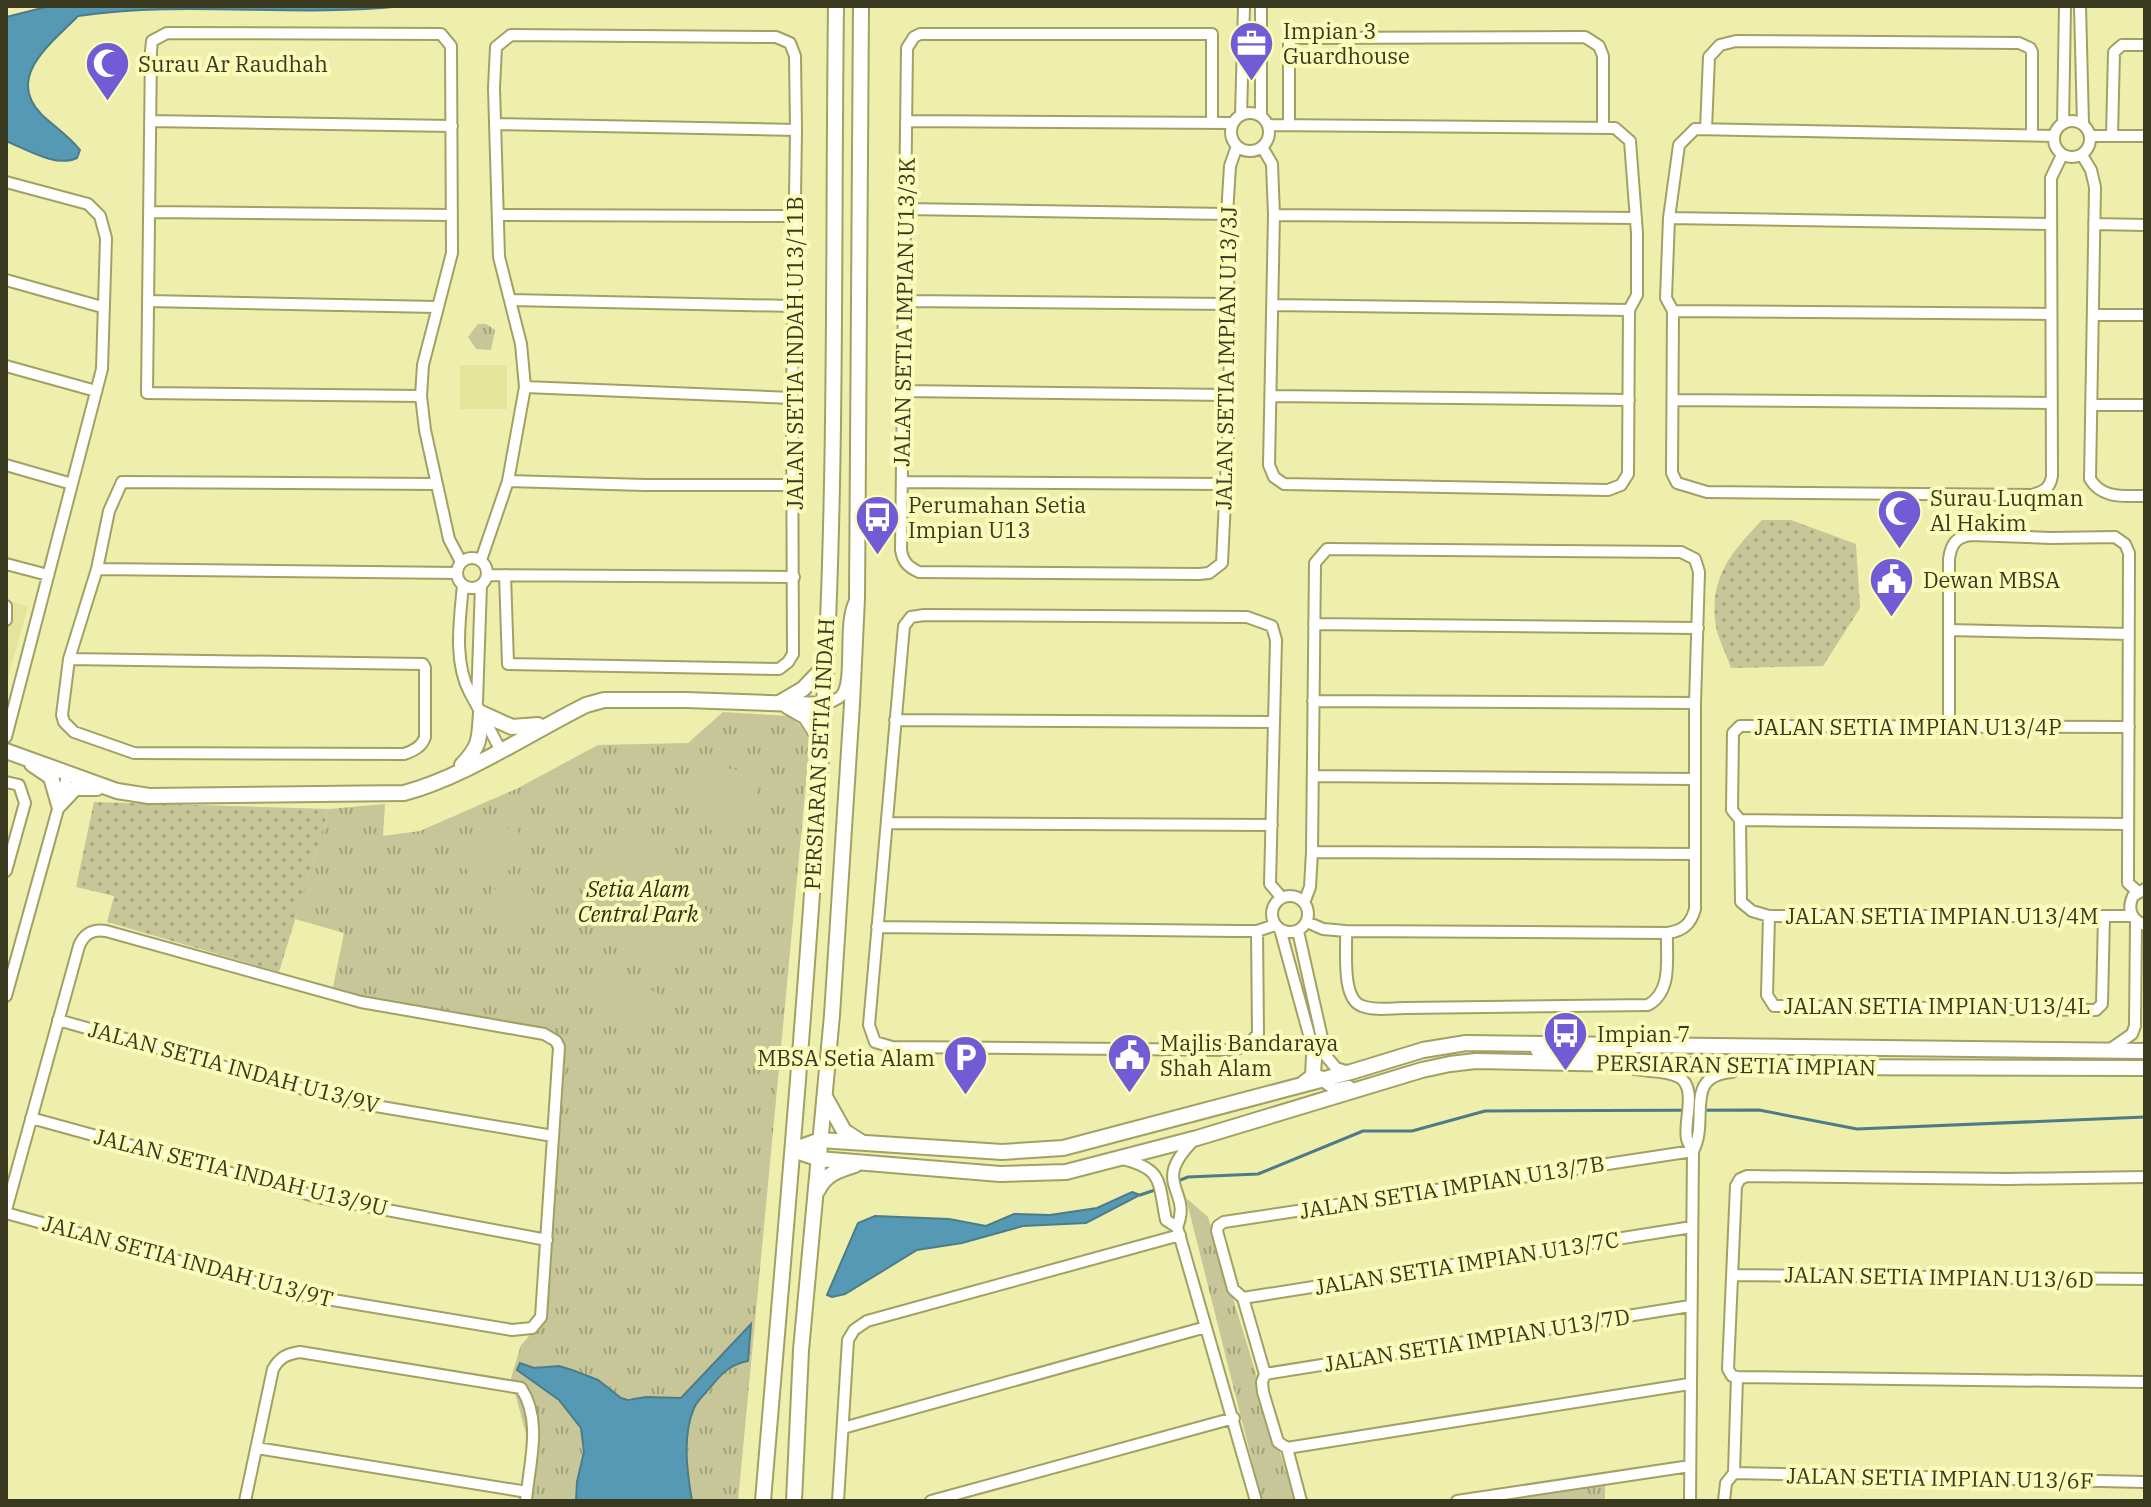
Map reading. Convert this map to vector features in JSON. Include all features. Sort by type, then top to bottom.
[{"type":"street","name":"PERSIARAN SETIA INDAH","points":[[763,1501],[793,1150],[824,705],[829,579],[836,6]]},
{"type":"street","points":[[1241,115],[1244,6]]},
{"type":"street","points":[[1261,6],[1261,116]]},
{"type":"street","points":[[2065,6],[2063,124],[2054,136],[2055,147],[2062,155],[2072,158],[2082,155],[2089,147],[2090,136],[2083,124],[2080,6]]},
{"type":"street","name":"PERSIARAN SETIA INDAH","points":[[794,1501],[801,1350],[824,1097],[857,598],[861,7]]},
{"type":"street","points":[[421,396],[147,393],[152,41],[167,33],[441,34],[451,46],[452,253],[423,365],[421,396],[449,539],[463,585],[461,663],[469,692],[500,749]]},
{"type":"street","name":"JALAN SETIA IMPIAN U13/3K","points":[[1212,123],[1212,34],[920,34],[914,37],[907,48],[901,550],[905,562],[919,572],[1199,574],[1217,569]]},
{"type":"street","name":"JALAN SETIA INDAH U13/11B","points":[[496,124],[496,47],[511,35],[776,37],[790,43],[795,56],[793,654],[779,669],[508,664],[505,575]]},
{"type":"street","points":[[1289,125],[1289,43],[1293,38],[1585,37],[1599,46],[1603,56],[1609,128]]},
{"type":"street","points":[[1700,129],[1709,57],[1720,45],[1736,41],[2019,43],[2032,52],[2032,135]]},
{"type":"street","points":[[2112,136],[2114,52],[2122,45],[2145,45]]},
{"type":"street","points":[[2064,73],[2081,73]]},
{"type":"street","points":[[906,121],[1232,123],[1241,115],[1251,113],[1261,116],[1268,125],[1268,137],[1262,147],[1254,151],[1245,150],[1237,146],[1231,135],[1232,123]]},
{"type":"street","points":[[150,121],[452,126]]},
{"type":"street","points":[[2063,124],[2073,121],[2083,124]]},
{"type":"street","points":[[481,560],[508,481],[525,387],[521,344],[499,257],[496,124],[796,130]]},
{"type":"street","points":[[1262,147],[1272,164],[1274,215],[1269,465],[1274,477],[1284,484],[1608,490],[1621,485],[1628,474],[1629,310],[1637,295],[1636,218],[1630,141],[1609,128],[1268,125]]},
{"type":"street","points":[[2054,136],[1700,129],[1679,145],[1669,218],[1666,298],[1673,311],[1672,473],[1677,483],[1707,492],[2031,495],[2047,488],[2052,476],[2051,178],[2062,155]]},
{"type":"street","points":[[2090,136],[2145,136]]},
{"type":"street","name":"JALAN SETIA IMPIAN U13/3J","points":[[1217,569],[1223,555],[1230,395],[1227,214],[1230,166],[1237,146]]},
{"type":"street","points":[[2082,155],[2091,170],[2095,187],[2090,479],[2095,487],[2113,495],[2145,496]]},
{"type":"street","points":[[6,182],[88,204],[100,216],[105,229],[102,369],[8,719],[6,737]]},
{"type":"street","points":[[905,209],[1227,214]]},
{"type":"street","points":[[149,212],[452,215]]},
{"type":"street","points":[[498,215],[795,216]]},
{"type":"street","points":[[1274,215],[1636,218]]},
{"type":"street","points":[[1669,218],[2051,224]]},
{"type":"street","points":[[2094,224],[2145,225]]},
{"type":"street","points":[[6,280],[102,307]]},
{"type":"street","points":[[511,300],[793,306]]},
{"type":"street","points":[[148,301],[436,307]]},
{"type":"street","points":[[904,301],[1229,304]]},
{"type":"street","points":[[1273,305],[1629,310]]},
{"type":"street","points":[[1673,311],[2051,314]]},
{"type":"street","points":[[2093,315],[2145,315]]},
{"type":"street","points":[[6,366],[96,391]]},
{"type":"street","points":[[525,387],[792,398]]},
{"type":"street","points":[[903,391],[1230,395]]},
{"type":"street","points":[[1271,396],[1629,400]]},
{"type":"street","points":[[1673,400],[2052,403]]},
{"type":"street","points":[[2091,405],[2145,405]]},
{"type":"street","points":[[6,465],[72,484]]},
{"type":"street","points":[[508,481],[793,485]]},
{"type":"street","points":[[69,659],[423,664],[425,737],[423,744],[404,754],[134,753],[68,728],[62,715],[69,659],[97,569],[109,511],[122,482],[437,484]]},
{"type":"street","points":[[902,482],[1227,484]]},
{"type":"street","points":[[1949,727],[1951,546],[1960,537],[1971,535],[2115,537],[2125,544],[2129,553],[2128,883],[2141,891],[2131,901],[2138,920],[2141,956],[2135,1026],[2132,1034],[2107,1051]]},
{"type":"street","points":[[1304,903],[1310,887],[1312,852],[1315,563],[1323,553],[1333,547],[1468,552],[1681,552],[1695,559],[1699,572],[1692,919],[1677,932],[1667,933],[1346,931],[1323,929],[1307,922]]},
{"type":"street","points":[[97,569],[459,568],[473,558],[481,560],[486,567],[480,739],[476,750],[451,776]]},
{"type":"street","points":[[6,564],[48,575]]},
{"type":"street","points":[[463,585],[472,588],[484,580],[505,575],[794,577]]},
{"type":"street","points":[[59,805],[75,788],[149,796],[404,793],[428,787],[586,705],[604,700],[824,705],[840,697],[846,685],[848,615],[857,598]]},
{"type":"street","points":[[6,606],[6,620]]},
{"type":"street","points":[[1257,931],[1258,1034],[1249,1044],[1234,1050],[907,1048],[883,1046],[875,1042],[869,1025],[904,626],[911,617],[924,615],[1247,617],[1272,626],[1276,640],[1270,884],[1282,898]]},
{"type":"street","points":[[1314,624],[1698,628]]},
{"type":"street","points":[[1949,630],[2129,634]]},
{"type":"street","points":[[779,703],[803,689],[825,666]]},
{"type":"street","points":[[1313,701],[1695,703]]},
{"type":"street","points":[[779,703],[806,717],[821,741]]},
{"type":"street","points":[[479,707],[512,727],[550,723]]},
{"type":"street","points":[[895,720],[1274,722]]},
{"type":"street","name":"JALAN SETIA IMPIAN U13/4P","points":[[1740,820],[1732,810],[1733,733],[1740,726],[2129,727]]},
{"type":"street","points":[[9,752],[117,791]]},
{"type":"street","points":[[9,752],[51,777],[59,805]]},
{"type":"street","points":[[6,996],[68,773]]},
{"type":"street","points":[[1313,776],[1695,779]]},
{"type":"street","points":[[6,782],[19,785],[25,803],[6,871]]},
{"type":"street","points":[[1740,820],[2128,824]]},
{"type":"street","name":"JALAN SETIA IMPIAN U13/4M","points":[[1740,820],[1741,902],[1752,911],[1769,916],[2104,916],[2138,920]]},
{"type":"street","points":[[887,823],[1272,825]]},
{"type":"street","points":[[1312,852],[1695,854]]},
{"type":"street","points":[[877,927],[1257,931],[1278,927],[1286,932],[1298,931],[1307,922],[1308,912],[1304,903],[1294,897],[1282,898],[1272,913],[1278,927],[1304,1013],[1321,1080],[1329,1087],[1338,1089],[1422,1070]]},
{"type":"street","name":"JALAN SETIA IMPIAN U13/4L","points":[[1769,916],[1767,995],[1774,1006],[2096,1010],[2102,1004],[2104,916]]},
{"type":"street","points":[[6,1211],[83,937],[94,931],[106,931],[361,1002],[544,1034],[556,1041],[559,1047],[547,1240]]},
{"type":"street","points":[[1298,931],[1326,1056],[1336,1068],[1351,1072]]},
{"type":"street","points":[[1346,931],[1348,992],[1354,1002],[1368,1008],[1648,1005],[1663,993],[1667,933]]},
{"type":"street","points":[[1304,1013],[1316,1009]]},
{"type":"street","name":"JALAN SETIA INDAH U13/9V","points":[[58,1020],[346,1101],[553,1136]]},
{"type":"street","points":[[1519,1042],[1543,1052],[1602,1054],[1602,1060],[1596,1063]]},
{"type":"street","name":"PERSIARAN SETIA IMPIAN","points":[[793,1150],[820,1140],[1002,1152],[1063,1148],[1423,1050],[1466,1043],[2145,1051]]},
{"type":"street","points":[[1296,1087],[1313,1076],[1314,1056]]},
{"type":"street","name":"PERSIARAN SETIA IMPIAN","points":[[793,1150],[819,1159],[1000,1174],[1066,1172],[1197,1138],[1422,1070],[1476,1061],[1782,1067],[2145,1068]]},
{"type":"street","points":[[1613,1064],[1680,1077],[1686,1084],[1687,1137],[1693,1151],[1690,1501]]},
{"type":"street","points":[[1693,1151],[1700,1138],[1700,1091],[1707,1081],[1721,1073],[1782,1067]]},
{"type":"street","points":[[824,1097],[844,1131],[864,1144]]},
{"type":"street","name":"JALAN SETIA INDAH U13/9U","points":[[31,1118],[318,1197],[547,1240]]},
{"type":"street","points":[[1197,1138],[1178,1157],[1172,1172],[1182,1216],[1179,1231],[1256,1501]]},
{"type":"street","name":"JALAN SETIA IMPIAN U13/7B","points":[[1243,1298],[1233,1289],[1217,1231],[1224,1222],[1693,1151]]},
{"type":"street","points":[[1120,1159],[1145,1165],[1156,1176],[1166,1220],[1179,1231]]},
{"type":"street","points":[[816,1193],[822,1180],[834,1172],[863,1162]]},
{"type":"street","points":[[2145,1177],[1747,1176],[1740,1179],[1736,1194],[1728,1369],[1732,1376],[1737,1377],[2145,1382]]},
{"type":"street","name":"JALAN SETIA INDAH U13/9T","points":[[6,1211],[297,1294],[512,1330],[532,1328],[541,1317],[547,1240]]},
{"type":"street","name":"JALAN SETIA IMPIAN U13/7C","points":[[1243,1298],[1692,1227]]},
{"type":"street","points":[[838,1501],[848,1340],[854,1330],[867,1321],[1179,1231]]},
{"type":"street","name":"JALAN SETIA IMPIAN U13/6D","points":[[1733,1275],[2145,1279]]},
{"type":"street","points":[[1243,1298],[1265,1374],[1263,1392],[1278,1442],[1287,1448],[1301,1501]]},
{"type":"street","name":"JALAN SETIA IMPIAN U13/7D","points":[[1265,1374],[1690,1306]]},
{"type":"street","points":[[843,1428],[1206,1327]]},
{"type":"street","points":[[245,1501],[273,1369],[279,1359],[289,1353],[300,1352],[521,1388],[530,1402],[534,1421],[527,1496],[257,1448]]},
{"type":"street","points":[[1724,1501],[1726,1483],[1734,1473],[1737,1377]]},
{"type":"street","points":[[1287,1448],[1689,1384]]},
{"type":"street","points":[[931,1501],[963,1497],[1234,1418]]},
{"type":"street","points":[[1457,1501],[1690,1466]]},
{"type":"street","name":"JALAN SETIA IMPIAN U13/6F","points":[[1734,1473],[2145,1482]]},
{"type":"shaded area","points":[[460,365],[507,365],[507,409],[460,409]]},
{"type":"shaded area","points":[[6,600],[28,606],[6,684]]},
{"type":"green space","points":[[478,324],[486,324],[495,330],[491,350],[476,349],[468,337]]},
{"type":"green space","points":[[1762,520],[1791,520],[1856,544],[1860,608],[1823,666],[1731,668],[1716,626],[1717,589],[1720,576],[1733,553]]},
{"type":"green space","name":"Setia Alam Central Park","points":[[723,712],[788,716],[800,725],[810,741],[738,1501],[692,1501],[687,1442],[690,1419],[698,1401],[725,1372],[748,1360],[750,1325],[676,1400],[621,1398],[598,1380],[559,1366],[517,1370],[559,1400],[581,1428],[584,1452],[576,1501],[530,1501],[533,1460],[511,1378],[521,1345],[539,1325],[556,1037],[332,992],[344,933],[295,919],[329,809],[385,804],[383,836],[420,831],[518,788],[598,745],[688,743]]},
{"type":"green space","points":[[718,767],[745,772],[753,778],[756,786],[755,804],[738,836],[716,835],[692,809],[691,783]]},
{"type":"green space","points":[[94,802],[329,809],[279,972],[107,922],[114,896],[76,887]]},
{"type":"green space","points":[[634,824],[715,921],[651,973],[570,876]]},
{"type":"green space","points":[[514,825],[532,854],[480,890],[460,860]]},
{"type":"green space","points":[[522,873],[548,917],[516,936],[490,892]]},
{"type":"green space","points":[[609,973],[658,993],[629,1041],[588,999]]},
{"type":"green space","points":[[1186,1198],[1208,1217],[1295,1501],[1262,1501]]},
{"type":"green space","points":[[1605,1484],[1605,1501],[1488,1501]]},
{"type":"water","points":[[50,6],[402,6],[321,10],[159,9],[78,16],[36,61],[28,87],[32,101],[42,115],[80,150],[77,158],[60,161],[6,141],[6,17]]},
{"type":"water","points":[[1132,1192],[1140,1195],[1086,1223],[1023,1226],[962,1243],[917,1250],[845,1294],[827,1295],[858,1223],[875,1216],[949,1219],[986,1226],[1014,1214],[1050,1215],[1097,1208]]},
{"type":"water","points":[[751,1324],[748,1361],[733,1366],[721,1375],[698,1402],[690,1419],[687,1454],[692,1501],[576,1501],[584,1452],[581,1428],[559,1400],[517,1370],[520,1363],[534,1368],[559,1366],[572,1370],[598,1380],[628,1400],[681,1398]]},
{"type":"waterway","points":[[1178,1181],[1188,1177],[1258,1174],[1363,1131],[1412,1131],[1485,1111],[1759,1110],[1857,1129],[2145,1117]]},
{"type":"waterway","points":[[1140,1195],[1155,1190]]},
{"type":"place","name":"Impian 3 Guardhouse","points":[[1252,83]]},
{"type":"place","name":"Surau Ar Raudhah","points":[[107,103]]},
{"type":"place","name":"Surau Luqman Al Hakim","points":[[1899,550]]},
{"type":"place","name":"Perumahan Setia Impian U13","points":[[877,557]]},
{"type":"place","name":"Dewan MBSA","points":[[1892,619]]},
{"type":"place","name":"Impian 7","points":[[1566,1073]]},
{"type":"place","name":"Majlis Bandaraya Shah Alam","points":[[1129,1095]]},
{"type":"place","name":"MBSA Setia Alam","points":[[966,1097]]}]
